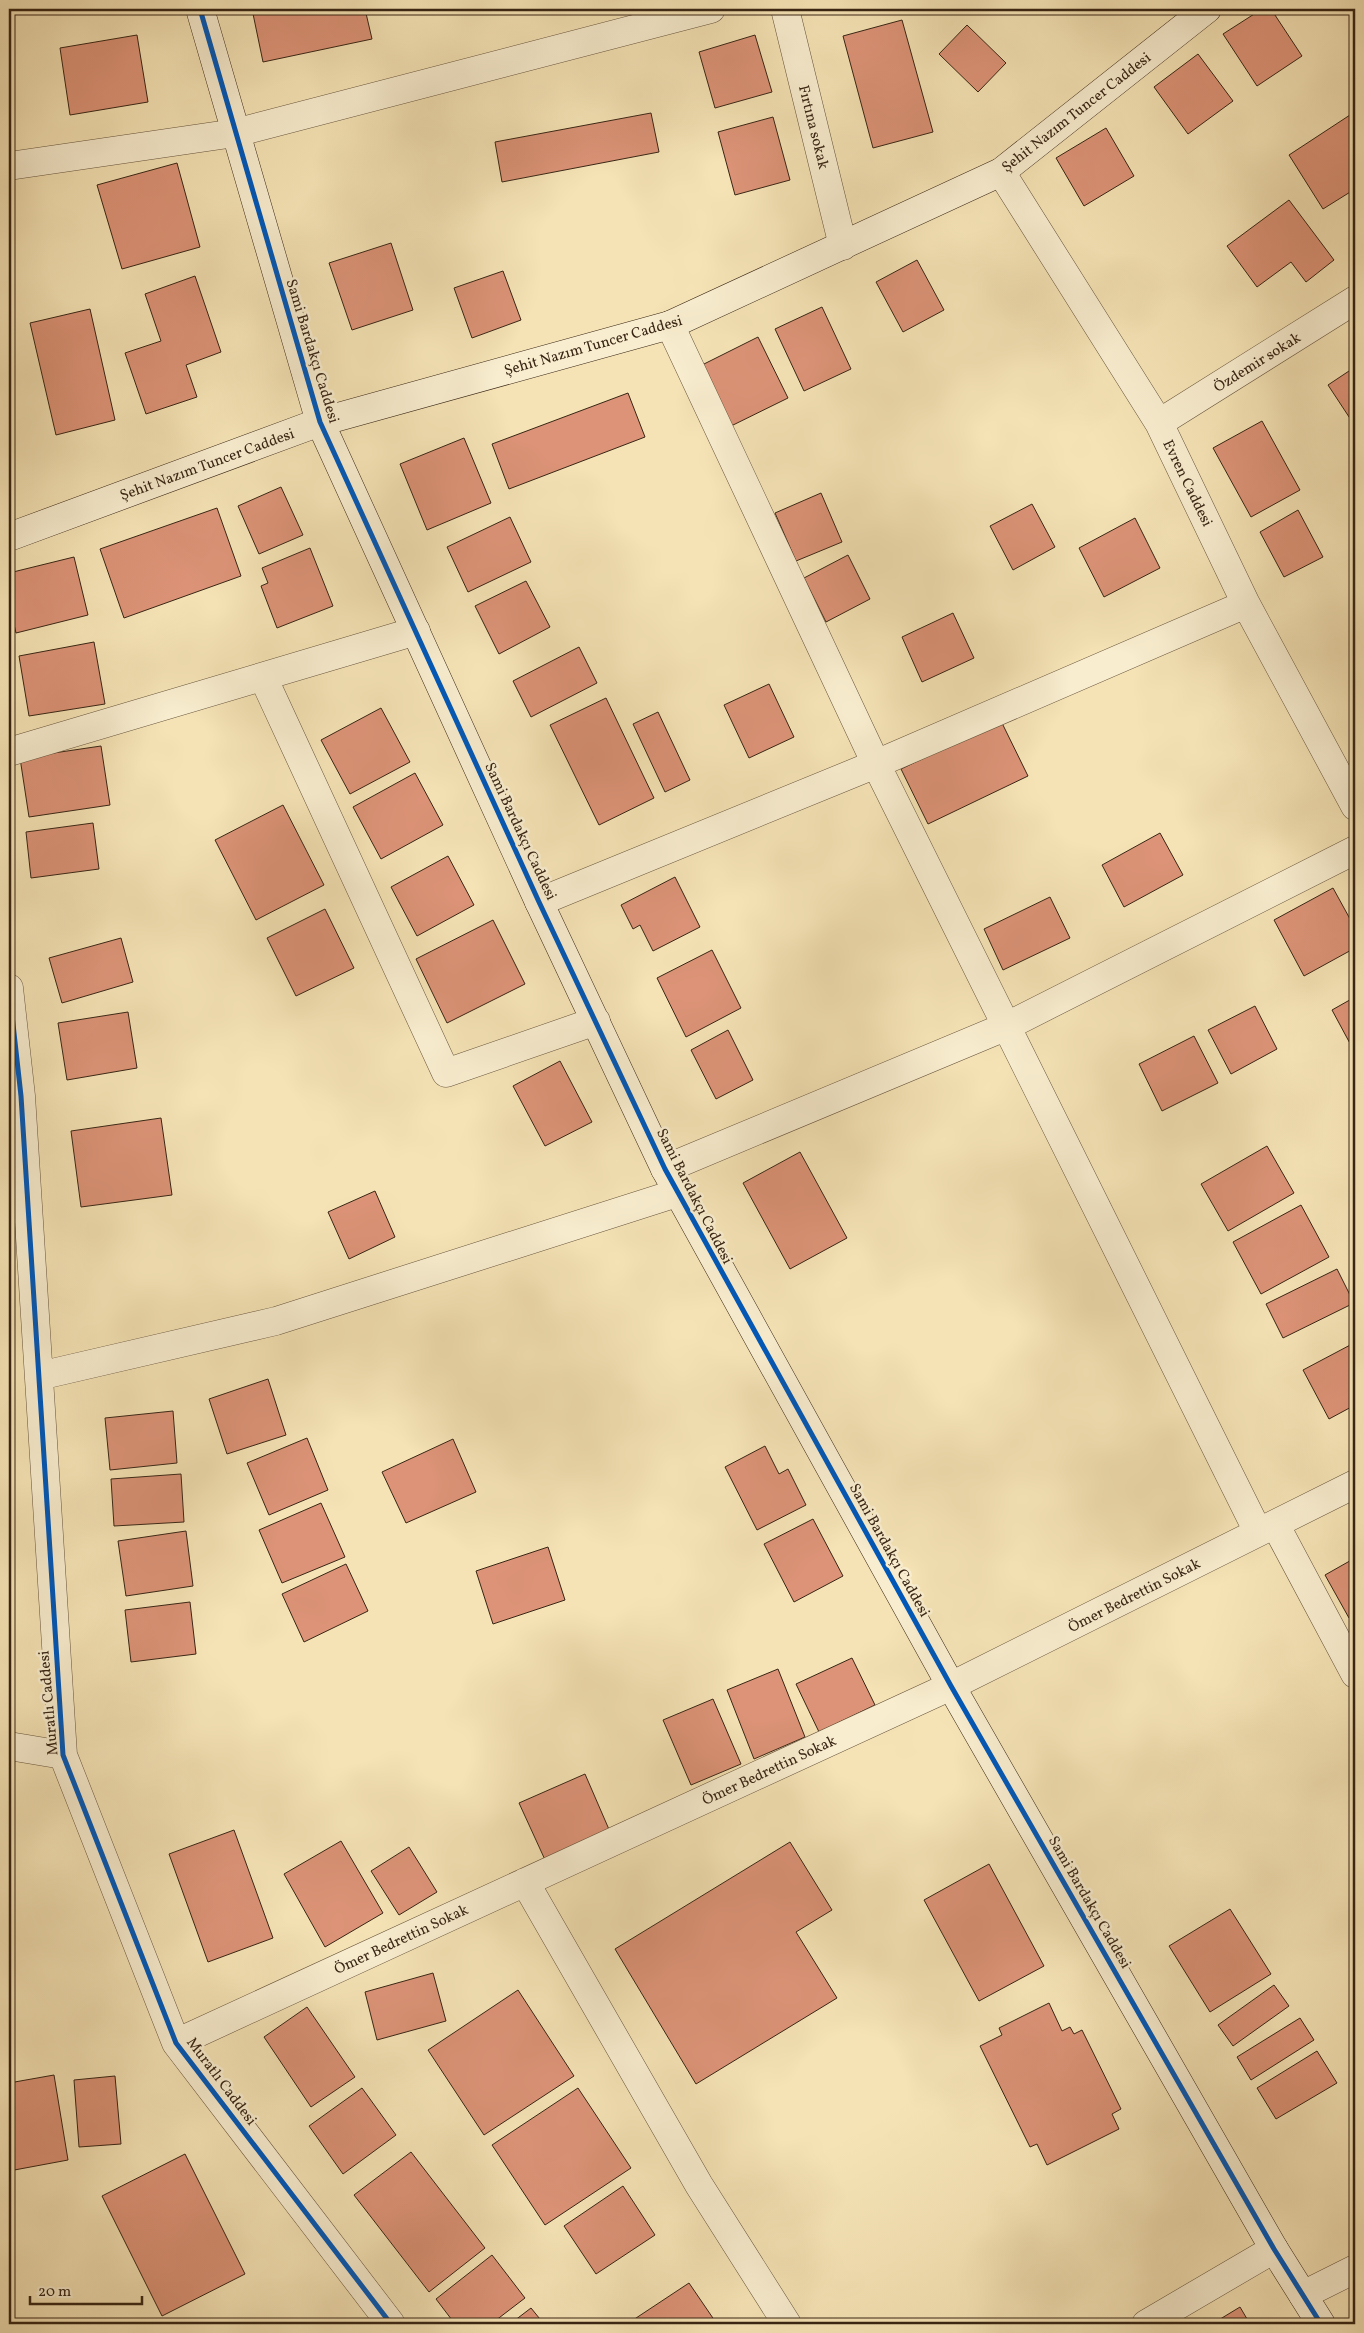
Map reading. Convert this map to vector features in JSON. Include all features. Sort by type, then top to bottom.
[{"type":"street","name":"Sami Bardakçı Caddesi","points":[[200,9],[320,422],[539,902],[671,1181],[951,1686],[1274,2249],[1321,2324]]},
{"type":"street","points":[[9,166],[235,133],[711,9]]},
{"type":"street","name":"Fırtına sokak","points":[[785,9],[843,246]]},
{"type":"street","name":"Şehit Nazım Tuncer Caddesi","points":[[9,537],[320,422],[670,325],[1001,172],[1207,9]]},
{"type":"street","name":"Evren Caddesi","points":[[1001,172],[1159,423],[1246,604],[1355,806]]},
{"type":"street","name":"Özdemir sokak","points":[[1159,423],[1355,300]]},
{"type":"street","points":[[670,325],[876,764],[1006,1026],[1267,1528],[1355,1674]]},
{"type":"street","points":[[539,902],[876,764],[1246,604]]},
{"type":"street","points":[[9,752],[416,631]]},
{"type":"street","points":[[263,677],[446,1073],[596,1021]]},
{"type":"street","points":[[39,1376],[276,1320],[671,1181],[1006,1026],[1355,850]]},
{"type":"street","name":"Muratlı Caddesi","points":[[9,988],[21,1096],[63,1755],[176,2043],[390,2324]]},
{"type":"street","name":"Ömer Bedrettin Sokak","points":[[176,2043],[951,1686],[1355,1484]]},
{"type":"street","points":[[9,1746],[63,1755]]},
{"type":"street","points":[[525,1882],[699,2185],[787,2324]]},
{"type":"street","points":[[1146,2324],[1274,2249]]},
{"type":"street","points":[[1303,2296],[1355,2269]]},
{"type":"building","points":[[252,9],[365,9],[372,39],[263,62]]},
{"type":"building","points":[[1262,9],[1271,9],[1302,56],[1257,86],[1223,34]]},
{"type":"building","points":[[902,20],[933,132],[873,148],[843,36]]},
{"type":"building","points":[[967,25],[1006,63],[978,92],[939,54]]},
{"type":"building","points":[[137,35],[148,102],[70,115],[60,48]]},
{"type":"building","points":[[755,35],[772,92],[715,108],[699,52]]},
{"type":"building","points":[[1198,54],[1233,101],[1188,134],[1154,87]]},
{"type":"building","points":[[651,113],[659,152],[502,182],[495,142]]},
{"type":"building","points":[[1350,115],[1355,124],[1355,189],[1323,209],[1289,155]]},
{"type":"building","points":[[773,117],[790,180],[735,195],[718,132]]},
{"type":"building","points":[[1106,128],[1134,176],[1084,206],[1056,158]]},
{"type":"building","points":[[177,163],[200,247],[122,269],[97,185]]},
{"type":"building","points":[[1289,200],[1334,260],[1306,282],[1291,262],[1257,287],[1227,246]]},
{"type":"building","points":[[391,243],[413,310],[352,330],[329,263]]},
{"type":"building","points":[[917,260],[944,310],[903,332],[876,282]]},
{"type":"building","points":[[503,271],[521,320],[472,338],[454,288]]},
{"type":"building","points":[[195,276],[221,352],[186,365],[197,397],[146,414],[125,353],[161,341],[145,294]]},
{"type":"building","points":[[822,307],[851,369],[804,391],[775,329]]},
{"type":"building","points":[[90,309],[115,420],[56,435],[30,323]]},
{"type":"building","points":[[758,337],[788,398],[727,428],[698,367]]},
{"type":"building","points":[[1355,367],[1355,426],[1328,385]]},
{"type":"building","points":[[628,393],[645,437],[509,489],[492,444]]},
{"type":"building","points":[[1262,421],[1300,490],[1251,517],[1213,448]]},
{"type":"building","points":[[464,438],[491,503],[427,530],[400,464]]},
{"type":"building","points":[[281,487],[303,535],[259,554],[238,506]]},
{"type":"building","points":[[821,493],[842,542],[796,561],[775,513]]},
{"type":"building","points":[[1032,504],[1055,547],[1013,570],[990,526]]},
{"type":"building","points":[[217,508],[241,576],[124,618],[100,549]]},
{"type":"building","points":[[1298,510],[1323,557],[1284,577],[1260,532]]},
{"type":"building","points":[[510,517],[531,562],[468,592],[447,547]]},
{"type":"building","points":[[1135,518],[1160,568],[1104,597],[1079,548]]},
{"type":"building","points":[[310,548],[333,606],[277,628],[261,586],[268,583],[262,568]]},
{"type":"building","points":[[848,555],[870,599],[826,622],[804,578]]},
{"type":"building","points":[[74,557],[88,615],[16,633],[9,603],[9,573]]},
{"type":"building","points":[[526,581],[550,627],[499,654],[475,606]]},
{"type":"building","points":[[953,613],[974,658],[922,682],[902,637]]},
{"type":"building","points":[[94,642],[105,704],[29,716],[19,656]]},
{"type":"building","points":[[579,647],[597,683],[531,717],[513,681]]},
{"type":"building","points":[[769,684],[794,737],[749,758],[724,705]]},
{"type":"building","points":[[606,698],[654,798],[599,825],[550,725]]},
{"type":"building","points":[[381,708],[410,762],[350,794],[321,740]]},
{"type":"building","points":[[658,712],[690,780],[665,792],[633,724]]},
{"type":"building","points":[[1001,721],[1028,776],[928,824],[901,769]]},
{"type":"building","points":[[101,746],[110,805],[29,817],[20,758]]},
{"type":"building","points":[[415,773],[443,825],[381,859],[353,807]]},
{"type":"building","points":[[283,805],[324,885],[256,920],[215,840]]},
{"type":"building","points":[[93,823],[99,869],[31,878],[26,832]]},
{"type":"building","points":[[1160,833],[1183,875],[1124,907],[1102,865]]},
{"type":"building","points":[[448,856],[474,905],[417,936],[391,887]]},
{"type":"building","points":[[675,877],[700,927],[653,951],[640,925],[633,929],[621,905]]},
{"type":"building","points":[[1333,888],[1355,928],[1355,948],[1304,976],[1274,920]]},
{"type":"building","points":[[1050,897],[1070,938],[1003,970],[984,929]]},
{"type":"building","points":[[325,909],[354,968],[296,996],[267,938]]},
{"type":"building","points":[[493,920],[525,984],[447,1023],[416,959]]},
{"type":"building","points":[[121,938],[133,982],[62,1003],[49,958]]},
{"type":"building","points":[[712,950],[741,1008],[686,1037],[657,978]]},
{"type":"building","points":[[1355,997],[1355,1048],[1353,1049],[1332,1010]]},
{"type":"building","points":[[1255,1006],[1277,1049],[1231,1074],[1208,1030]]},
{"type":"building","points":[[128,1012],[137,1068],[67,1080],[58,1023]]},
{"type":"building","points":[[728,1030],[753,1080],[716,1099],[691,1050]]},
{"type":"building","points":[[1194,1036],[1218,1083],[1162,1111],[1139,1064]]},
{"type":"building","points":[[560,1061],[592,1122],[545,1146],[513,1086]]},
{"type":"building","points":[[161,1118],[172,1195],[81,1207],[71,1131]]},
{"type":"building","points":[[1267,1146],[1294,1193],[1228,1231],[1201,1184]]},
{"type":"building","points":[[800,1152],[847,1238],[790,1269],[743,1183]]},
{"type":"building","points":[[375,1191],[395,1237],[349,1259],[328,1212]]},
{"type":"building","points":[[1301,1205],[1329,1257],[1261,1294],[1233,1242]]},
{"type":"building","points":[[1337,1269],[1354,1303],[1283,1338],[1266,1304]]},
{"type":"building","points":[[1354,1343],[1355,1405],[1329,1419],[1303,1370]]},
{"type":"building","points":[[268,1379],[286,1435],[227,1454],[209,1399]]},
{"type":"building","points":[[173,1411],[177,1463],[110,1470],[105,1418]]},
{"type":"building","points":[[307,1438],[328,1490],[269,1515],[247,1463]]},
{"type":"building","points":[[453,1439],[476,1492],[406,1523],[382,1472]]},
{"type":"building","points":[[765,1446],[779,1474],[788,1469],[806,1505],[757,1530],[725,1467]]},
{"type":"building","points":[[181,1474],[184,1522],[114,1526],[111,1479]]},
{"type":"building","points":[[321,1503],[345,1557],[282,1583],[259,1530]]},
{"type":"building","points":[[813,1519],[843,1576],[794,1602],[764,1544]]},
{"type":"building","points":[[186,1531],[193,1586],[126,1596],[118,1541]]},
{"type":"building","points":[[548,1547],[565,1600],[493,1624],[476,1571]]},
{"type":"building","points":[[1355,1558],[1355,1614],[1349,1618],[1325,1575]]},
{"type":"building","points":[[346,1564],[368,1611],[304,1642],[282,1594]]},
{"type":"building","points":[[190,1602],[196,1654],[131,1662],[125,1610]]},
{"type":"building","points":[[852,1658],[875,1705],[819,1732],[796,1684]]},
{"type":"building","points":[[778,1669],[805,1737],[754,1759],[727,1690]]},
{"type":"building","points":[[713,1699],[741,1764],[691,1785],[663,1720]]},
{"type":"building","points":[[585,1774],[611,1834],[546,1862],[519,1803]]},
{"type":"building","points":[[234,1830],[273,1938],[208,1962],[169,1854]]},
{"type":"building","points":[[341,1841],[383,1913],[325,1947],[284,1874]]},
{"type":"building","points":[[790,1842],[832,1910],[796,1932],[837,1998],[696,2084],[615,1949]]},
{"type":"building","points":[[409,1847],[437,1892],[399,1915],[371,1871]]},
{"type":"building","points":[[989,1864],[1044,1966],[979,2001],[924,1900]]},
{"type":"building","points":[[1230,1909],[1271,1974],[1210,2012],[1169,1946]]},
{"type":"building","points":[[433,1973],[446,2021],[377,2040],[365,1992]]},
{"type":"building","points":[[1274,1985],[1289,2006],[1233,2046],[1218,2025]]},
{"type":"building","points":[[518,1990],[574,2076],[484,2135],[428,2050]]},
{"type":"building","points":[[1049,2003],[1062,2031],[1070,2027],[1074,2034],[1082,2030],[1121,2109],[1112,2114],[1119,2129],[1047,2165],[1037,2144],[1030,2147],[980,2046],[1002,2035],[999,2028]]},
{"type":"building","points":[[307,2007],[355,2077],[311,2107],[264,2037]]},
{"type":"building","points":[[1300,2018],[1314,2040],[1251,2080],[1237,2057]]},
{"type":"building","points":[[1317,2051],[1337,2083],[1276,2119],[1257,2088]]},
{"type":"building","points":[[54,2075],[68,2160],[9,2171],[9,2083]]},
{"type":"building","points":[[115,2076],[121,2144],[79,2147],[74,2080]]},
{"type":"building","points":[[362,2088],[396,2135],[343,2174],[309,2126]]},
{"type":"building","points":[[578,2088],[631,2168],[545,2225],[492,2145]]},
{"type":"building","points":[[411,2152],[485,2248],[429,2292],[354,2195]]},
{"type":"building","points":[[185,2154],[245,2274],[162,2316],[102,2196]]},
{"type":"building","points":[[623,2186],[655,2235],[596,2274],[564,2226]]},
{"type":"building","points":[[492,2255],[525,2298],[491,2324],[455,2324],[436,2299]]},
{"type":"building","points":[[689,2283],[717,2324],[627,2324]]},
{"type":"building","points":[[1240,2307],[1250,2324],[1212,2324]]},
{"type":"building","points":[[531,2308],[544,2324],[510,2324]]},
{"type":"cycle path","points":[[200,9],[320,422],[539,902],[665,1169],[951,1686],[1274,2249],[1321,2324]]},
{"type":"cycle path","points":[[9,988],[21,1096],[63,1755],[176,2043],[391,2324]]}]
